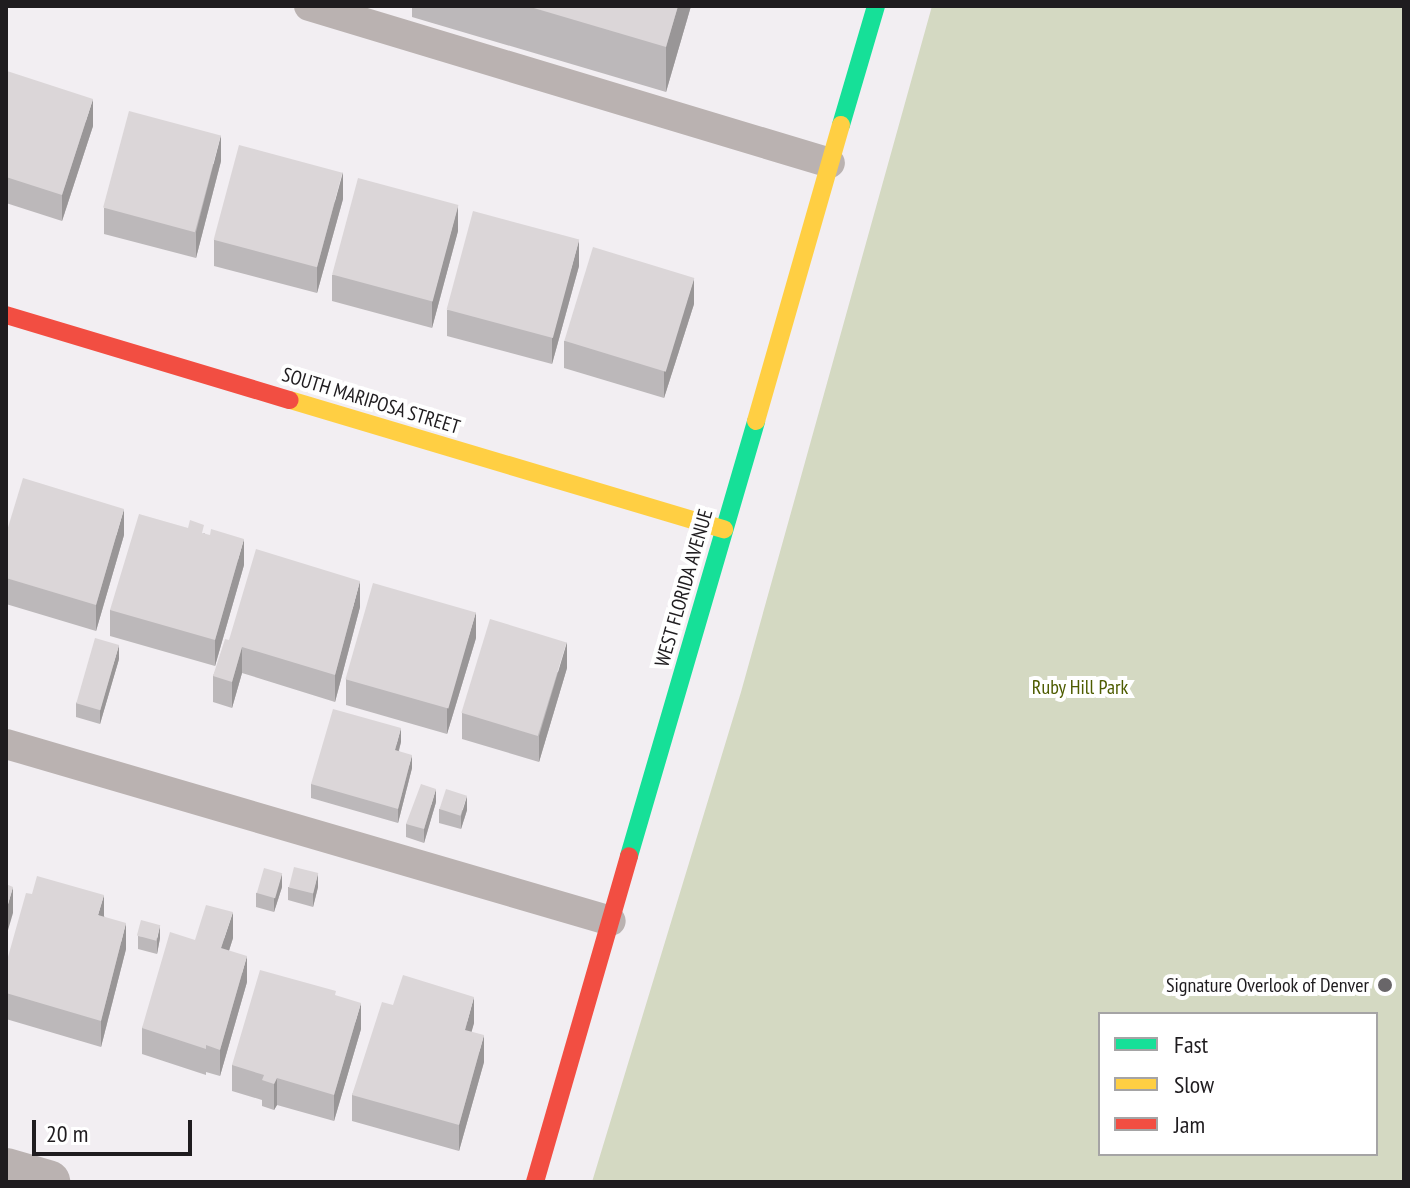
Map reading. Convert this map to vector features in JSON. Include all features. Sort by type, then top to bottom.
[{"type":"street","name":"WEST FLORIDA AVENUE","points":[[535,1182],[876,6]]},
{"type":"street","name":"SOUTH MARIPOSA STREET","points":[[6,315],[724,529]]},
{"type":"street","points":[[6,1170],[48,1182]]},
{"type":"lane","points":[[309,6],[830,163]]},
{"type":"lane","points":[[6,744],[611,921]]},
{"type":"green space","name":"Ruby Hill Park","points":[[932,6],[1404,6],[1404,1182],[592,1182],[741,692]]},
{"type":"building","points":[[527,6],[678,6],[666,47]]},
{"type":"building","points":[[7,71],[93,99],[62,195],[6,177]]},
{"type":"building","points":[[129,111],[221,136],[195,232],[103,208]]},
{"type":"building","points":[[239,145],[342,173],[317,267],[214,240]]},
{"type":"building","points":[[358,178],[458,205],[433,302],[332,275]]},
{"type":"building","points":[[473,211],[579,239],[553,338],[447,310]]},
{"type":"building","points":[[593,247],[694,278],[666,372],[564,341]]},
{"type":"building","points":[[23,478],[124,509],[96,605],[6,578],[6,534]]},
{"type":"building","points":[[139,514],[188,528],[190,520],[204,525],[202,533],[210,535],[211,529],[244,539],[215,640],[110,610]]},
{"type":"building","points":[[256,549],[360,581],[335,675],[242,647],[232,682],[213,676],[225,639],[229,640]]},
{"type":"building","points":[[373,583],[476,612],[448,709],[345,679]]},
{"type":"building","points":[[490,619],[567,642],[538,736],[461,713]]},
{"type":"building","points":[[95,638],[119,645],[100,710],[76,703]]},
{"type":"building","points":[[333,709],[401,728],[395,750],[412,755],[398,809],[311,784]]},
{"type":"building","points":[[421,784],[436,789],[424,829],[406,824]]},
{"type":"building","points":[[446,789],[467,796],[460,816],[440,809]]},
{"type":"building","points":[[294,867],[318,873],[313,893],[289,887]]},
{"type":"building","points":[[264,868],[282,873],[275,898],[257,893]]},
{"type":"building","points":[[37,876],[104,895],[98,915],[126,923],[101,1021],[6,993],[6,964],[26,893],[32,894]]},
{"type":"building","points":[[6,884],[13,887],[6,911]]},
{"type":"building","points":[[206,905],[233,912],[221,948],[247,956],[220,1050],[206,1045],[206,1049],[142,1028],[170,932],[195,940]]},
{"type":"building","points":[[141,920],[160,925],[156,941],[137,935]]},
{"type":"building","points":[[260,970],[336,991],[335,995],[361,1003],[334,1095],[277,1078],[274,1084],[262,1080],[264,1075],[232,1065]]},
{"type":"building","points":[[403,975],[474,997],[465,1030],[484,1035],[459,1125],[352,1095],[382,1002],[393,1005]]},
{"type":"traffic: fast","points":[[841,125],[876,6]]},
{"type":"traffic: fast","points":[[629,856],[756,421]]},
{"type":"traffic: slow","points":[[756,421],[841,125]]},
{"type":"traffic: slow","points":[[290,400],[724,529]]},
{"type":"traffic: jam","points":[[6,315],[290,400]]},
{"type":"traffic: jam","points":[[535,1182],[629,856]]},
{"type":"place","name":"Signature Overlook of Denver","points":[[1385,985]]}]
